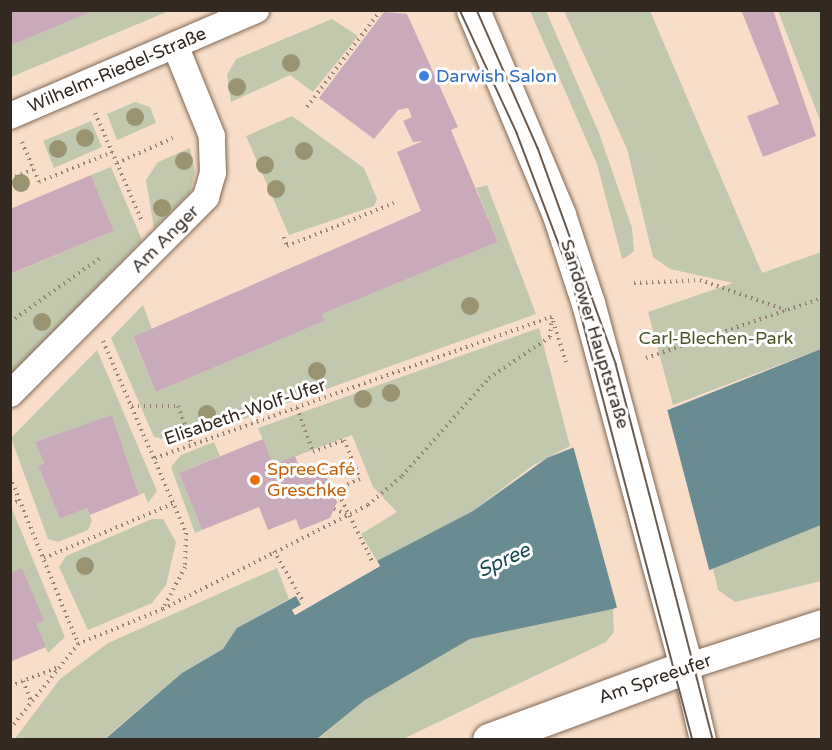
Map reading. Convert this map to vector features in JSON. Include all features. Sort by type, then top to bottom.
[{"type":"street","name":"Wilhelm-Riedel-Straße","points":[[10,116],[256,10]]},
{"type":"street","name":"Sandower Hauptstraße","points":[[473,10],[559,216],[610,377],[682,655]]},
{"type":"street","name":"Am Anger","points":[[10,394],[206,197],[213,173],[212,136],[175,45]]},
{"type":"street","name":"Am Spreeufer","points":[[489,740],[682,655],[822,622]]},
{"type":"street","points":[[682,655],[703,740]]},
{"type":"path","points":[[307,107],[381,10]]},
{"type":"path","points":[[93,109],[146,232]]},
{"type":"path","points":[[117,163],[173,138]]},
{"type":"path","points":[[21,139],[39,182],[112,152]]},
{"type":"path","points":[[10,179],[33,169]]},
{"type":"path","points":[[284,237],[287,246],[394,202]]},
{"type":"path","points":[[10,321],[65,278],[105,255]]},
{"type":"path","points":[[634,283],[700,280],[787,311]]},
{"type":"path","points":[[646,358],[822,298]]},
{"type":"path","points":[[552,317],[570,376]]},
{"type":"path","points":[[10,729],[78,644],[163,609],[348,515],[402,476],[489,378],[550,337],[552,317]]},
{"type":"path","name":"Elisabeth-Wolf-Ufer","points":[[163,609],[182,576],[188,543],[155,458],[552,317]]},
{"type":"path","points":[[100,336],[155,458]]},
{"type":"path","points":[[132,406],[178,406],[192,445]]},
{"type":"path","points":[[297,408],[313,452],[344,440],[360,479],[336,489],[373,563]]},
{"type":"path","points":[[10,477],[78,644]]},
{"type":"path","points":[[10,504],[20,500]]},
{"type":"path","points":[[44,558],[174,503]]},
{"type":"path","points":[[333,509],[348,515]]},
{"type":"path","points":[[274,551],[304,603]]},
{"type":"path","points":[[10,686],[60,667]]},
{"type":"path","points":[[23,681],[31,702]]},
{"type":"green space","points":[[93,11],[169,11],[11,77],[10,46]]},
{"type":"green space","points":[[530,11],[546,11],[599,133],[632,228],[634,251],[622,259],[597,164]]},
{"type":"green space","name":"Carl-Blechen-Park","points":[[564,11],[650,11],[762,273],[821,252],[821,349],[673,405],[648,312],[733,283],[670,269],[653,257],[627,149]]},
{"type":"green space","points":[[778,11],[821,11],[821,123]]},
{"type":"green space","points":[[332,19],[358,36],[313,92],[290,75],[231,102],[227,75],[236,59]]},
{"type":"green space","points":[[135,102],[150,107],[156,123],[117,140],[107,114]]},
{"type":"green space","points":[[292,116],[364,168],[377,199],[374,206],[289,235],[246,136]]},
{"type":"green space","points":[[91,121],[102,147],[54,168],[43,141]]},
{"type":"green space","points":[[190,148],[195,172],[190,193],[154,228],[146,180],[158,162]]},
{"type":"green space","points":[[111,167],[142,240],[11,375],[11,274],[114,231],[91,175]]},
{"type":"green space","points":[[487,185],[536,314],[179,442],[154,437],[111,338],[143,305],[152,329],[133,338],[156,392],[325,321],[322,314],[498,242],[476,188]]},
{"type":"green space","points":[[539,328],[570,446],[532,466],[473,511],[393,556],[377,561],[361,534],[397,512],[373,487],[352,435],[273,465],[258,428]]},
{"type":"green space","points":[[97,350],[157,491],[148,503],[144,493],[139,495],[112,416],[35,442],[44,463],[38,466],[60,519],[87,508],[92,521],[88,530],[58,542],[48,539],[11,438]]},
{"type":"green space","points":[[214,442],[220,456],[179,473],[202,530],[195,533],[171,467],[181,455]]},
{"type":"green space","points":[[12,509],[65,637],[48,653],[11,573]]},
{"type":"green space","points":[[152,519],[163,519],[176,542],[166,585],[152,603],[88,630],[59,567],[66,556]]},
{"type":"green space","points":[[821,525],[821,581],[735,602],[718,590],[713,568]]},
{"type":"green space","points":[[277,568],[289,599],[241,626],[223,649],[182,673],[104,739],[14,740],[60,679],[108,643]]},
{"type":"green space","points":[[613,609],[614,632],[606,642],[403,739],[317,740],[365,700],[470,639]]},
{"type":"water","name":"Spree","points":[[821,349],[821,525],[613,609],[470,639],[365,700],[317,739],[104,740],[182,673],[223,649],[237,628],[296,596],[301,605],[292,610],[295,615],[380,566],[377,561],[473,511],[547,458]]},
{"type":"pier","points":[[666,405],[710,573],[618,611],[572,442]]},
{"type":"pier","points":[[377,561],[380,566],[295,615],[292,610]]},
{"type":"building","points":[[10,10],[93,11],[10,46]]},
{"type":"building","points":[[741,10],[773,10],[816,136],[763,157],[747,116],[779,104]]},
{"type":"building","points":[[384,12],[407,14],[458,127],[451,130],[498,242],[322,314],[325,321],[156,392],[133,337],[421,211],[397,152],[423,141],[413,142],[403,121],[412,117],[408,108],[398,110],[374,139],[319,98]]},
{"type":"building","points":[[91,175],[114,231],[10,274],[10,209]]},
{"type":"building","points":[[112,415],[139,495],[90,515],[87,508],[60,519],[38,466],[44,463],[35,442]]},
{"type":"building","name":"SpreeCafé Greschke","points":[[263,439],[273,465],[295,456],[302,474],[322,466],[337,502],[330,518],[300,530],[296,519],[268,530],[259,507],[202,530],[179,473]]},
{"type":"building","points":[[22,568],[44,621],[36,624],[46,647],[10,662],[10,573]]},
{"type":"tram line","points":[[460,10],[517,133],[571,276],[693,740]]},
{"type":"tram line","points":[[477,10],[538,148],[616,364],[713,740]]},
{"type":"place","name":"Darwish Salon","points":[[424,76]]},
{"type":"place","name":"SpreeCafé Greschke","points":[[255,480]]}]
